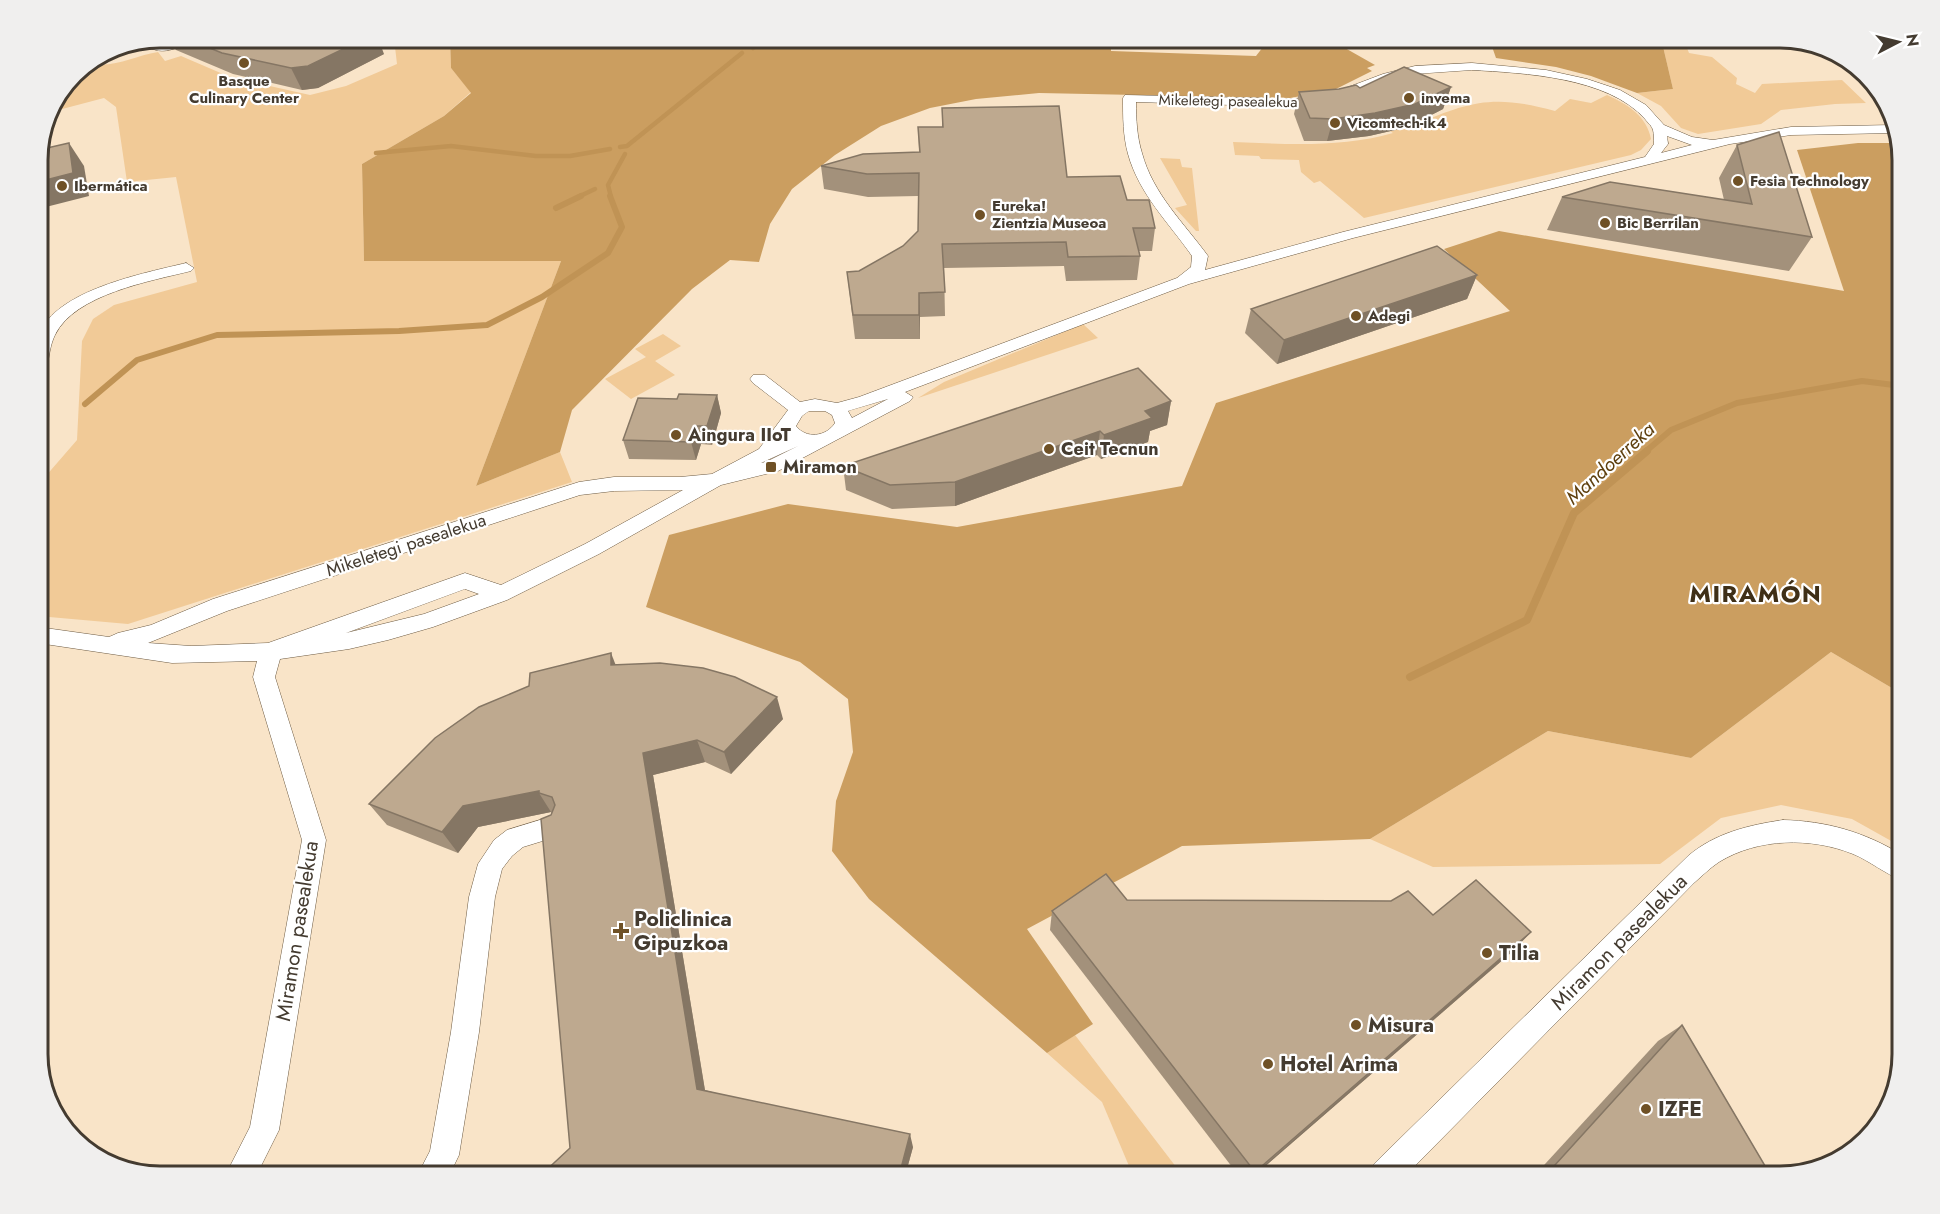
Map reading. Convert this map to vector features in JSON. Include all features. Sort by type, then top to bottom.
[{"type":"street","name":"Mikeletegi pasealekua","points":[[1183,281],[1198,269],[1200,256],[1167,213],[1142,173],[1132,141],[1129,98],[1289,104],[1331,99],[1396,74],[1414,70],[1467,65],[1501,66],[1548,74],[1606,90],[1648,113],[1659,128]]},
{"type":"street","points":[[1649,160],[1661,144],[1659,128],[1700,143],[1730,141]]},
{"type":"street","name":"Mikeletegi pasealekua","points":[[798,409],[817,405],[835,409],[865,401],[1032,336],[1183,281],[1348,235],[1730,141],[1791,131],[1887,129]]},
{"type":"street","points":[[48,335],[64,314],[81,302],[144,278],[186,268]]},
{"type":"street","name":"Mikeletegi pasealekua","points":[[102,642],[155,633],[220,605],[579,489],[614,484],[680,484],[716,480],[771,467],[899,402],[934,375]]},
{"type":"street","points":[[759,379],[798,409],[787,420],[792,432]]},
{"type":"street","points":[[830,437],[843,426],[843,419],[835,409]]},
{"type":"street","name":"Mikeletegi pasealekua","points":[[48,636],[191,655],[272,651],[465,582],[501,593],[716,480],[766,451],[792,432],[830,437]]},
{"type":"street","name":"Miramon pasealekua","points":[[245,1166],[264,1130],[314,840],[264,677],[272,651]]},
{"type":"street","points":[[438,1166],[444,1155],[465,1032],[478,921],[491,864],[503,848],[516,838],[553,827]]},
{"type":"street","name":"Miramon pasealekua","points":[[1394,1166],[1685,875],[1709,854],[1744,839],[1775,831],[1809,832],[1847,839],[1880,853],[1892,861]]},
{"type":"shaded area","points":[[395,48],[450,48],[451,68],[471,92],[444,116],[362,164],[364,261],[561,261],[476,486],[560,452],[572,482],[128,624],[48,617],[48,473],[77,440],[82,341],[93,319],[114,305],[197,282],[176,177],[127,182],[116,107],[104,98],[60,110],[67,98],[81,81],[102,64],[158,52],[165,61],[181,56],[230,77],[310,95],[346,86],[397,64]]},
{"type":"shaded area","points":[[450,48],[1111,48],[1111,51],[1256,56],[1262,48],[1345,48],[1375,65],[1367,68],[1372,71],[1334,90],[1290,98],[1039,93],[976,99],[930,108],[881,126],[835,155],[792,189],[770,224],[759,262],[730,260],[692,289],[572,410],[560,452],[476,486],[561,261],[364,261],[362,164],[444,116],[471,93],[451,68]]},
{"type":"shaded area","points":[[1492,48],[1663,48],[1673,89],[1637,93],[1591,76],[1556,67],[1496,58]]},
{"type":"shaded area","points":[[1663,48],[1687,48],[1689,53],[1712,57],[1737,78],[1736,84],[1755,93],[1762,84],[1842,80],[1866,103],[1781,110],[1761,124],[1698,134],[1681,128],[1661,106],[1637,93],[1673,89]]},
{"type":"shaded area","points":[[1607,95],[1622,102],[1641,117],[1651,139],[1641,150],[1631,155],[1364,218],[1320,181],[1314,183],[1301,172],[1299,160],[1261,159],[1259,156],[1235,155],[1233,142],[1313,144],[1354,141],[1393,133],[1371,118],[1384,113],[1414,125],[1451,110],[1483,103],[1515,103],[1555,111],[1570,99],[1591,103]]},
{"type":"shaded area","points":[[1858,143],[1891,143],[1892,688],[1831,652],[1691,758],[1548,731],[1370,839],[1182,846],[1027,929],[1093,1024],[1047,1053],[869,899],[832,851],[836,801],[853,752],[848,699],[800,662],[646,607],[669,535],[788,504],[957,527],[1182,486],[1216,403],[1510,311],[1444,249],[1499,231],[1844,291],[1797,150]]},
{"type":"shaded area","points":[[1160,158],[1180,159],[1182,167],[1192,168],[1199,231],[1196,231],[1175,208],[1187,205]]},
{"type":"shaded area","points":[[1083,324],[1098,338],[918,398],[944,382]]},
{"type":"shaded area","points":[[663,334],[681,346],[655,361],[675,375],[631,399],[605,379],[646,357],[635,349]]},
{"type":"shaded area","points":[[1831,652],[1892,688],[1892,841],[1852,819],[1781,805],[1721,818],[1660,864],[1433,867],[1370,839],[1548,731],[1691,758]]},
{"type":"shaded area","points":[[1075,1035],[1175,1166],[1129,1166],[1102,1102],[1047,1053]]},
{"type":"building","points":[[210,48],[345,48],[308,66],[291,68],[222,53]]},
{"type":"building","points":[[1404,67],[1451,87],[1415,104],[1333,119],[1310,118],[1299,92],[1339,89],[1356,85],[1360,88]]},
{"type":"building","points":[[1059,106],[1067,177],[1120,176],[1127,200],[1149,200],[1155,228],[1133,228],[1140,256],[1068,257],[1066,242],[942,244],[945,292],[919,293],[919,315],[853,315],[847,272],[859,271],[903,246],[918,231],[919,173],[867,174],[821,166],[863,154],[920,152],[918,127],[943,127],[942,108]]},
{"type":"building","points":[[1779,132],[1812,237],[1562,197],[1610,182],[1752,204],[1737,145]]},
{"type":"building","points":[[69,143],[73,173],[48,179],[49,148]]},
{"type":"building","points":[[1437,246],[1477,275],[1284,340],[1251,309]]},
{"type":"building","points":[[1138,368],[1171,401],[1145,411],[1152,418],[1104,435],[1100,431],[955,482],[890,485],[843,466]]},
{"type":"building","points":[[679,394],[717,395],[707,426],[696,426],[691,442],[623,440],[638,398],[677,399]]},
{"type":"building","name":"Policlinica Gipuzkoa","points":[[611,653],[611,665],[660,663],[703,668],[735,677],[777,697],[724,752],[697,740],[643,753],[697,1089],[910,1134],[902,1166],[551,1166],[570,1148],[541,819],[551,815],[555,805],[552,797],[539,793],[539,791],[463,806],[442,832],[369,804],[435,738],[479,707],[529,686],[530,673]]},
{"type":"building","name":"Hotel Arima","points":[[1106,874],[1127,900],[1391,901],[1408,891],[1433,915],[1476,880],[1531,932],[1262,1166],[1250,1166],[1052,911]]},
{"type":"building","name":"IZFE","points":[[1682,1025],[1765,1166],[1554,1166]]},
{"type":"waterway","points":[[620,147],[627,146],[742,53]]},
{"type":"waterway","points":[[376,153],[451,146],[536,156],[570,156],[610,149]]},
{"type":"waterway","points":[[611,197],[608,185],[625,154]]},
{"type":"waterway","points":[[578,197],[595,189]]},
{"type":"waterway","points":[[556,208],[581,196]]},
{"type":"waterway","points":[[85,404],[137,360],[217,335],[399,331],[487,325],[542,297],[608,253],[622,227],[610,196]]},
{"type":"waterway","name":"Mandoerreka","points":[[1645,452],[1671,430],[1737,403],[1862,381],[1892,385]]},
{"type":"waterway","name":"Mandoerreka","points":[[1410,677],[1527,620],[1574,513],[1647,451]]},
{"type":"place","name":"Basque Culinary Center","points":[[244,63]]},
{"type":"place","name":"invema","points":[[1409,98]]},
{"type":"place","name":"Vicomtech-ik4","points":[[1335,123]]},
{"type":"place","name":"Fesia Technology","points":[[1738,181]]},
{"type":"place","name":"Ibermática","points":[[62,186]]},
{"type":"place","name":"Eureka! Zientzia Museoa","points":[[980,215]]},
{"type":"place","name":"Bic Berrilan","points":[[1605,223]]},
{"type":"place","name":"Adegi","points":[[1356,316]]},
{"type":"place","name":"Aingura IIoT","points":[[676,435]]},
{"type":"place","name":"Ceit Tecnun","points":[[1049,449]]},
{"type":"place","name":"Miramon","points":[[771,467]]},
{"type":"place","name":"Policlinica Gipuzkoa","points":[[621,931]]},
{"type":"place","name":"Tilia","points":[[1487,953]]},
{"type":"place","name":"Misura","points":[[1356,1025]]},
{"type":"place","name":"Hotel Arima","points":[[1268,1064]]},
{"type":"place","name":"IZFE","points":[[1646,1109]]},
{"type":"district","name":"MIRAMÓN","points":[[1756,594]]}]
